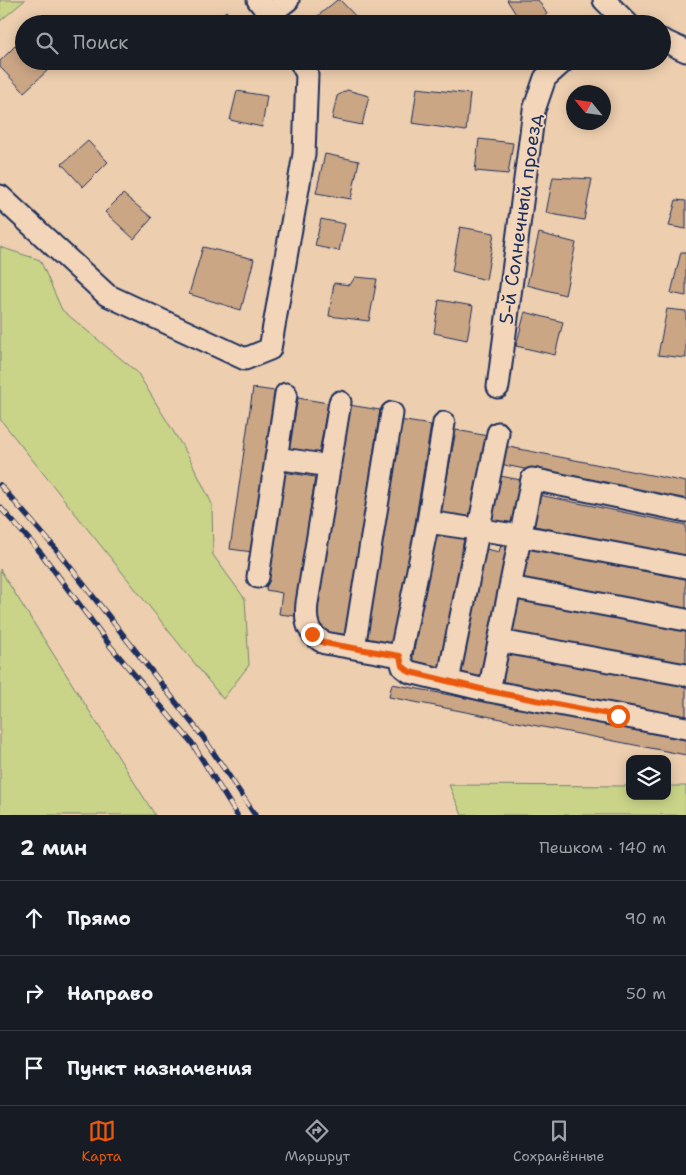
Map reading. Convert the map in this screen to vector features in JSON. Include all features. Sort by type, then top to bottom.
[{"type":"street","points":[[269,12],[288,0]]},
{"type":"street","points":[[604,0],[619,15]]},
{"type":"street","points":[[671,44],[686,51]]},
{"type":"street","points":[[0,196],[107,295],[245,359],[270,349],[304,154],[307,74],[305,70]]},
{"type":"street","name":"5-й Солнечный проезд","points":[[498,387],[534,110],[545,78],[554,70]]},
{"type":"street","points":[[258,577],[286,394]]},
{"type":"street","points":[[340,402],[307,603],[307,624],[314,637],[324,643],[400,656]]},
{"type":"street","points":[[354,648],[392,413]]},
{"type":"street","points":[[444,423],[428,522],[400,656],[405,670],[489,691],[686,728]]},
{"type":"street","points":[[448,680],[498,433]]},
{"type":"street","points":[[276,458],[330,466]]},
{"type":"street","points":[[489,691],[522,536],[532,479],[686,511]]},
{"type":"street","points":[[428,522],[522,536],[686,567]]},
{"type":"street","points":[[510,587],[686,620]]},
{"type":"street","points":[[499,641],[686,675]]},
{"type":"green space","points":[[0,0],[25,0],[0,21]]},
{"type":"green space","points":[[0,247],[40,260],[62,310],[137,372],[189,457],[212,504],[213,555],[245,599],[249,665],[223,699],[0,419]]},
{"type":"green space","points":[[0,569],[4,576],[155,815],[0,815]]},
{"type":"green space","points":[[449,785],[626,786],[626,800],[671,800],[671,786],[686,786],[686,815],[462,815]]},
{"type":"building","points":[[337,0],[340,0],[354,15],[319,15]]},
{"type":"building","points":[[507,0],[538,0],[547,14],[546,15],[516,15]]},
{"type":"building","points":[[226,11],[230,15],[221,15]]},
{"type":"building","points":[[15,46],[15,70],[47,71],[24,92],[0,67],[0,61]]},
{"type":"building","points":[[417,88],[470,94],[466,131],[412,123]]},
{"type":"building","points":[[347,90],[369,96],[362,125],[332,119],[337,96]]},
{"type":"building","points":[[237,91],[267,96],[262,127],[230,120]]},
{"type":"building","points":[[479,139],[513,143],[508,174],[475,171]]},
{"type":"building","points":[[88,141],[108,162],[83,187],[62,164]]},
{"type":"building","points":[[325,154],[359,161],[351,199],[316,193]]},
{"type":"building","points":[[553,177],[592,179],[584,220],[546,213]]},
{"type":"building","points":[[123,194],[152,218],[134,239],[105,212]]},
{"type":"building","points":[[676,200],[686,201],[686,229],[669,226]]},
{"type":"building","points":[[321,219],[345,224],[339,251],[315,246]]},
{"type":"building","points":[[460,227],[494,233],[486,280],[452,271]]},
{"type":"building","points":[[539,233],[576,243],[565,295],[527,285]]},
{"type":"building","points":[[203,247],[254,259],[241,310],[189,294]]},
{"type":"building","points":[[681,252],[686,252],[686,296],[671,293]]},
{"type":"building","points":[[355,277],[377,279],[369,321],[329,316],[334,283],[350,285]]},
{"type":"building","points":[[439,300],[473,306],[467,340],[434,333]]},
{"type":"building","points":[[667,309],[686,311],[686,358],[658,355]]},
{"type":"building","points":[[525,312],[563,322],[555,355],[516,346]]},
{"type":"building","points":[[253,388],[275,391],[252,552],[230,549]]},
{"type":"building","points":[[298,398],[328,403],[318,459],[288,453]]},
{"type":"building","points":[[349,405],[380,410],[345,642],[315,627]]},
{"type":"building","points":[[399,420],[431,425],[395,648],[362,642]]},
{"type":"building","points":[[456,430],[488,436],[472,521],[440,515]]},
{"type":"building","points":[[504,446],[686,482],[686,502],[500,464]]},
{"type":"building","points":[[283,472],[315,477],[295,616],[279,614],[282,593],[266,590]]},
{"type":"building","points":[[500,476],[526,481],[516,527],[491,522]]},
{"type":"building","points":[[534,494],[686,525],[686,556],[529,525]]},
{"type":"building","points":[[437,528],[465,533],[439,674],[412,661]]},
{"type":"building","points":[[501,545],[512,547],[486,681],[460,676],[486,549],[499,552]]},
{"type":"building","points":[[524,548],[686,579],[686,611],[517,578]]},
{"type":"building","points":[[514,597],[686,632],[686,666],[506,632]]},
{"type":"building","points":[[503,653],[686,686],[686,718],[497,684]]},
{"type":"building","points":[[392,684],[686,740],[686,755],[389,697]]},
{"type":"railway","points":[[0,485],[56,549],[203,737],[255,815]]},
{"type":"railway","points":[[0,507],[41,553],[111,647],[192,743],[237,815]]},
{"type":"route","points":[[312,634],[324,643],[400,656],[402,666],[410,672],[489,691],[618,716]]}]
